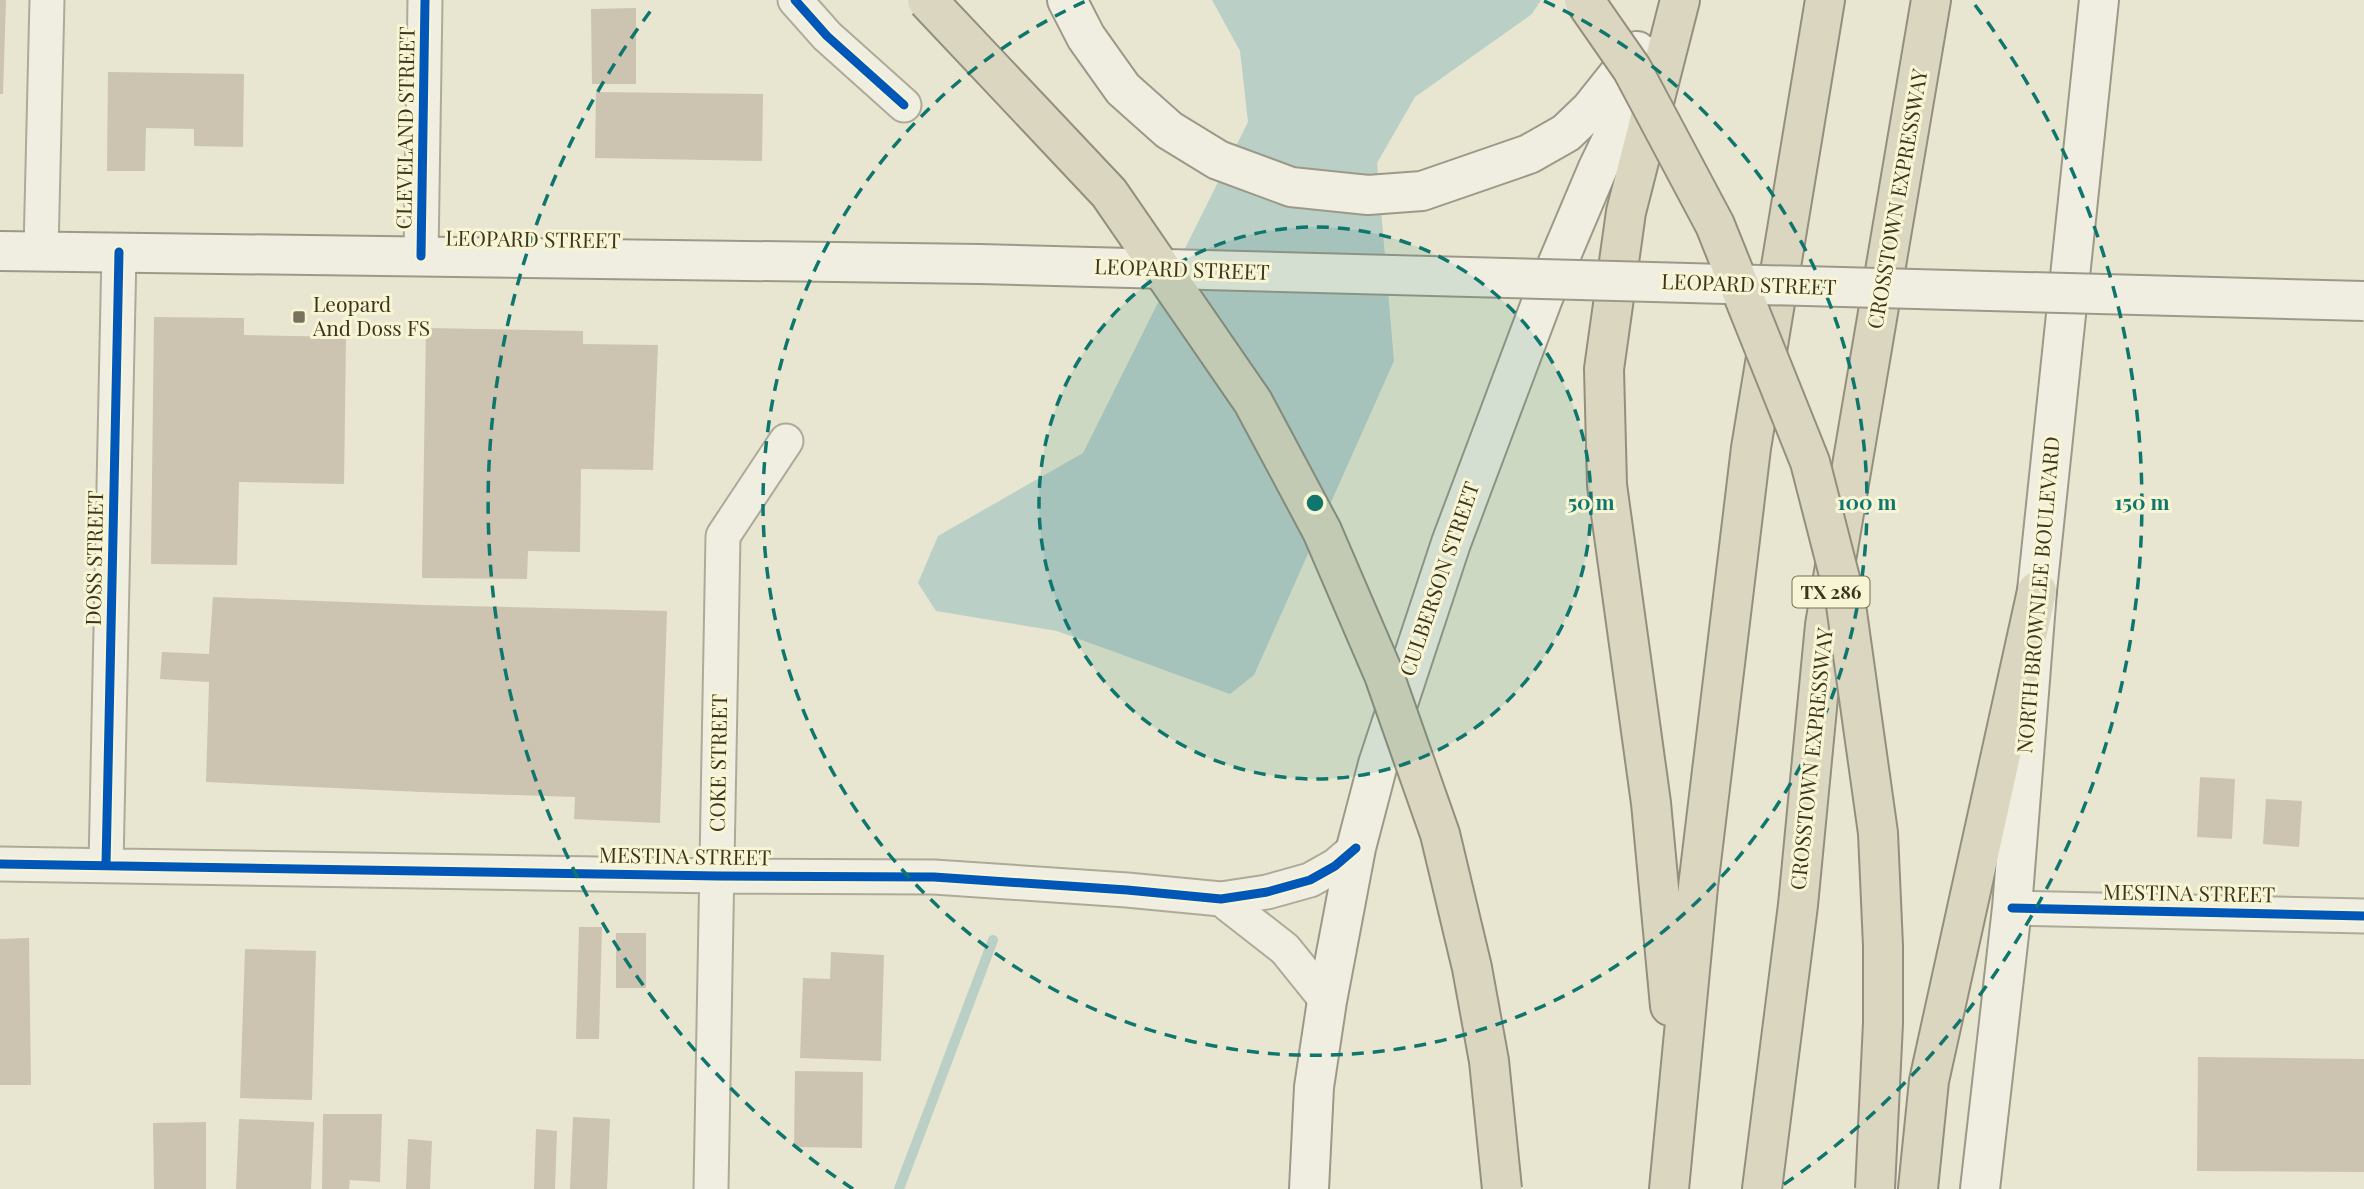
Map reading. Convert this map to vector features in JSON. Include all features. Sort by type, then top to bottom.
[{"type":"highway","points":[[927,0],[1109,193],[1253,402],[1322,531],[1384,676],[1440,834],[1472,968],[1489,1061],[1502,1189]]},
{"type":"highway","points":[[1584,0],[1632,69],[1715,225],[1810,462],[1845,598],[1878,833],[1884,946],[1884,1023],[1875,1189]]},
{"type":"highway","points":[[1678,0],[1626,212],[1604,369],[1607,485],[1651,803],[1679,1092]]},
{"type":"highway","points":[[1670,1189],[1698,887],[1750,461],[1825,0]]},
{"type":"highway","name":"CROSSTOWN EXPRESSWAY","points":[[1762,1189],[1798,905],[1825,625],[1931,0]]},
{"type":"highway","points":[[1918,1189],[1929,1081],[2037,591]]},
{"type":"main road","points":[[1067,0],[1086,37],[1122,89],[1169,130],[1218,160],[1291,187],[1368,195],[1422,191],[1529,154],[1566,133],[1612,84],[1678,0]]},
{"type":"main road","name":"CULBERSON STREET","points":[[1309,1189],[1314,1087],[1327,1001],[1356,848],[1378,764],[1451,543],[1543,298],[1598,168],[1678,0]]},
{"type":"main road","name":"NORTH BROWNLEE BOULEVARD","points":[[1980,1189],[2012,908],[2037,591],[2099,0]]},
{"type":"main road","name":"LEOPARD STREET","points":[[0,251],[979,264],[2364,301]]},
{"type":"street","points":[[41,251],[47,0]]},
{"type":"street","name":"CLEVELAND STREET","points":[[421,256],[425,0]]},
{"type":"street","points":[[795,0],[827,36],[904,105]]},
{"type":"street","name":"DOSS STREET","points":[[106,865],[119,252]]},
{"type":"street","name":"COKE STREET","points":[[711,1189],[723,536],[786,441]]},
{"type":"street","name":"MESTINA STREET","points":[[0,864],[934,877],[1221,899],[1266,892],[1310,880],[1335,866],[1356,848]]},
{"type":"street","points":[[1221,899],[1285,949],[1327,1001]]},
{"type":"street","name":"MESTINA STREET","points":[[2012,908],[2364,916]]},
{"type":"shaded area","points":[[1212,0],[1541,0],[1532,14],[1415,97],[1377,163],[1394,361],[1254,675],[1230,694],[1057,631],[936,611],[918,583],[938,536],[1083,453],[1248,122],[1240,51]]},
{"type":"building","points":[[0,0],[6,0],[3,94],[0,94]]},
{"type":"building","points":[[636,8],[636,84],[592,84],[591,9]]},
{"type":"building","points":[[108,72],[244,74],[243,147],[194,146],[194,129],[146,128],[145,171],[107,171]]},
{"type":"building","points":[[596,92],[763,94],[762,161],[595,158]]},
{"type":"building","points":[[154,317],[244,318],[244,335],[346,337],[344,484],[239,482],[237,565],[151,564]]},
{"type":"building","points":[[426,328],[583,331],[583,344],[658,345],[653,470],[581,469],[580,552],[528,551],[527,579],[422,578]]},
{"type":"building","points":[[213,597],[667,611],[660,823],[574,819],[575,797],[206,782],[209,682],[160,679],[162,652],[209,654]]},
{"type":"building","points":[[2200,777],[2235,779],[2232,839],[2197,837]]},
{"type":"building","points":[[2266,799],[2302,801],[2299,847],[2263,844]]},
{"type":"building","points":[[579,927],[602,927],[599,1039],[576,1039]]},
{"type":"building","points":[[616,933],[646,933],[646,988],[616,988]]},
{"type":"building","points":[[29,938],[31,1085],[0,1085],[0,939]]},
{"type":"building","points":[[245,949],[316,951],[312,1100],[240,1098]]},
{"type":"building","points":[[831,952],[884,955],[881,1061],[800,1058],[803,978],[830,979]]},
{"type":"building","points":[[2198,1057],[2364,1059],[2364,1172],[2197,1171]]},
{"type":"building","points":[[795,1071],[863,1072],[862,1148],[794,1147]]},
{"type":"building","points":[[323,1114],[382,1114],[380,1182],[350,1180],[349,1189],[322,1189]]},
{"type":"building","points":[[573,1117],[610,1119],[607,1189],[570,1189]]},
{"type":"building","points":[[239,1119],[314,1122],[311,1189],[236,1189]]},
{"type":"building","points":[[206,1122],[206,1189],[154,1189],[153,1123]]},
{"type":"building","points":[[536,1129],[557,1131],[555,1189],[534,1189]]},
{"type":"building","points":[[408,1139],[432,1141],[430,1189],[406,1189]]},
{"type":"waterway","points":[[899,1189],[993,940]]},
{"type":"cycle path","points":[[421,256],[425,0]]},
{"type":"cycle path","points":[[795,0],[827,36],[904,105]]},
{"type":"cycle path","points":[[106,865],[119,252]]},
{"type":"cycle path","points":[[0,864],[934,877],[1221,899],[1267,892],[1310,880],[1335,866],[1356,848]]},
{"type":"cycle path","points":[[2012,908],[2364,916]]},
{"type":"place","name":"Leopard And Doss FS","points":[[299,317]]}]
